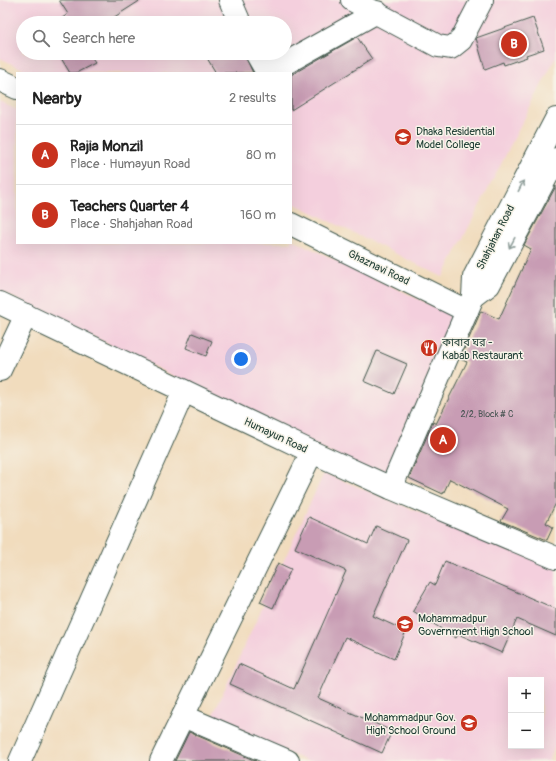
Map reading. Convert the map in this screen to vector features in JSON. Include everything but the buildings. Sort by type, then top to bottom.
[{"type":"street","points":[[230,0],[237,16]]},
{"type":"street","points":[[352,0],[377,12],[438,46],[451,48],[461,40],[482,0]]},
{"type":"street","points":[[292,60],[377,12]]},
{"type":"street","points":[[260,60],[264,67],[270,72],[291,60]]},
{"type":"street","points":[[0,80],[16,88]]},
{"type":"street","name":"Shahjahan Road","points":[[470,304],[474,277],[556,119]]},
{"type":"street","name":"Shahjahan Road","points":[[470,304],[489,285],[556,159]]},
{"type":"street","name":"Ghaznavi Road","points":[[292,224],[470,304]]},
{"type":"street","name":"Humayun Road","points":[[0,303],[312,452],[391,488],[554,553]]},
{"type":"street","points":[[391,488],[470,304]]},
{"type":"street","points":[[0,370],[26,315]]},
{"type":"street","points":[[20,761],[184,391]]},
{"type":"street","points":[[161,761],[312,452]]},
{"type":"street","points":[[183,716],[278,759]]},
{"type":"shaded area","name":"Dhaka Residential Model College","points":[[0,0],[556,0],[556,57],[443,277],[292,202],[292,72],[29,72],[0,58]]},
{"type":"shaded area","points":[[0,102],[16,110],[16,244],[292,244],[292,239],[455,316],[387,481],[0,291]]},
{"type":"shaded area","name":"Mohammadpur Government High School","points":[[324,473],[556,568],[556,744],[549,761],[307,761],[210,721]]},
{"type":"place","name":"Teachers Quarter 4","points":[[514,44]]},
{"type":"place","name":"Dhaka Residential Model College","points":[[403,137]]},
{"type":"place","name":"কাবাব ঘর - Kabab Restaurant","points":[[429,348]]},
{"type":"place","name":"Rajia Monzil","points":[[443,440]]},
{"type":"place","name":"Mohammadpur Government High School","points":[[405,624]]},
{"type":"place","name":"Mohammadpur Gov. High School Ground","points":[[469,723]]}]
